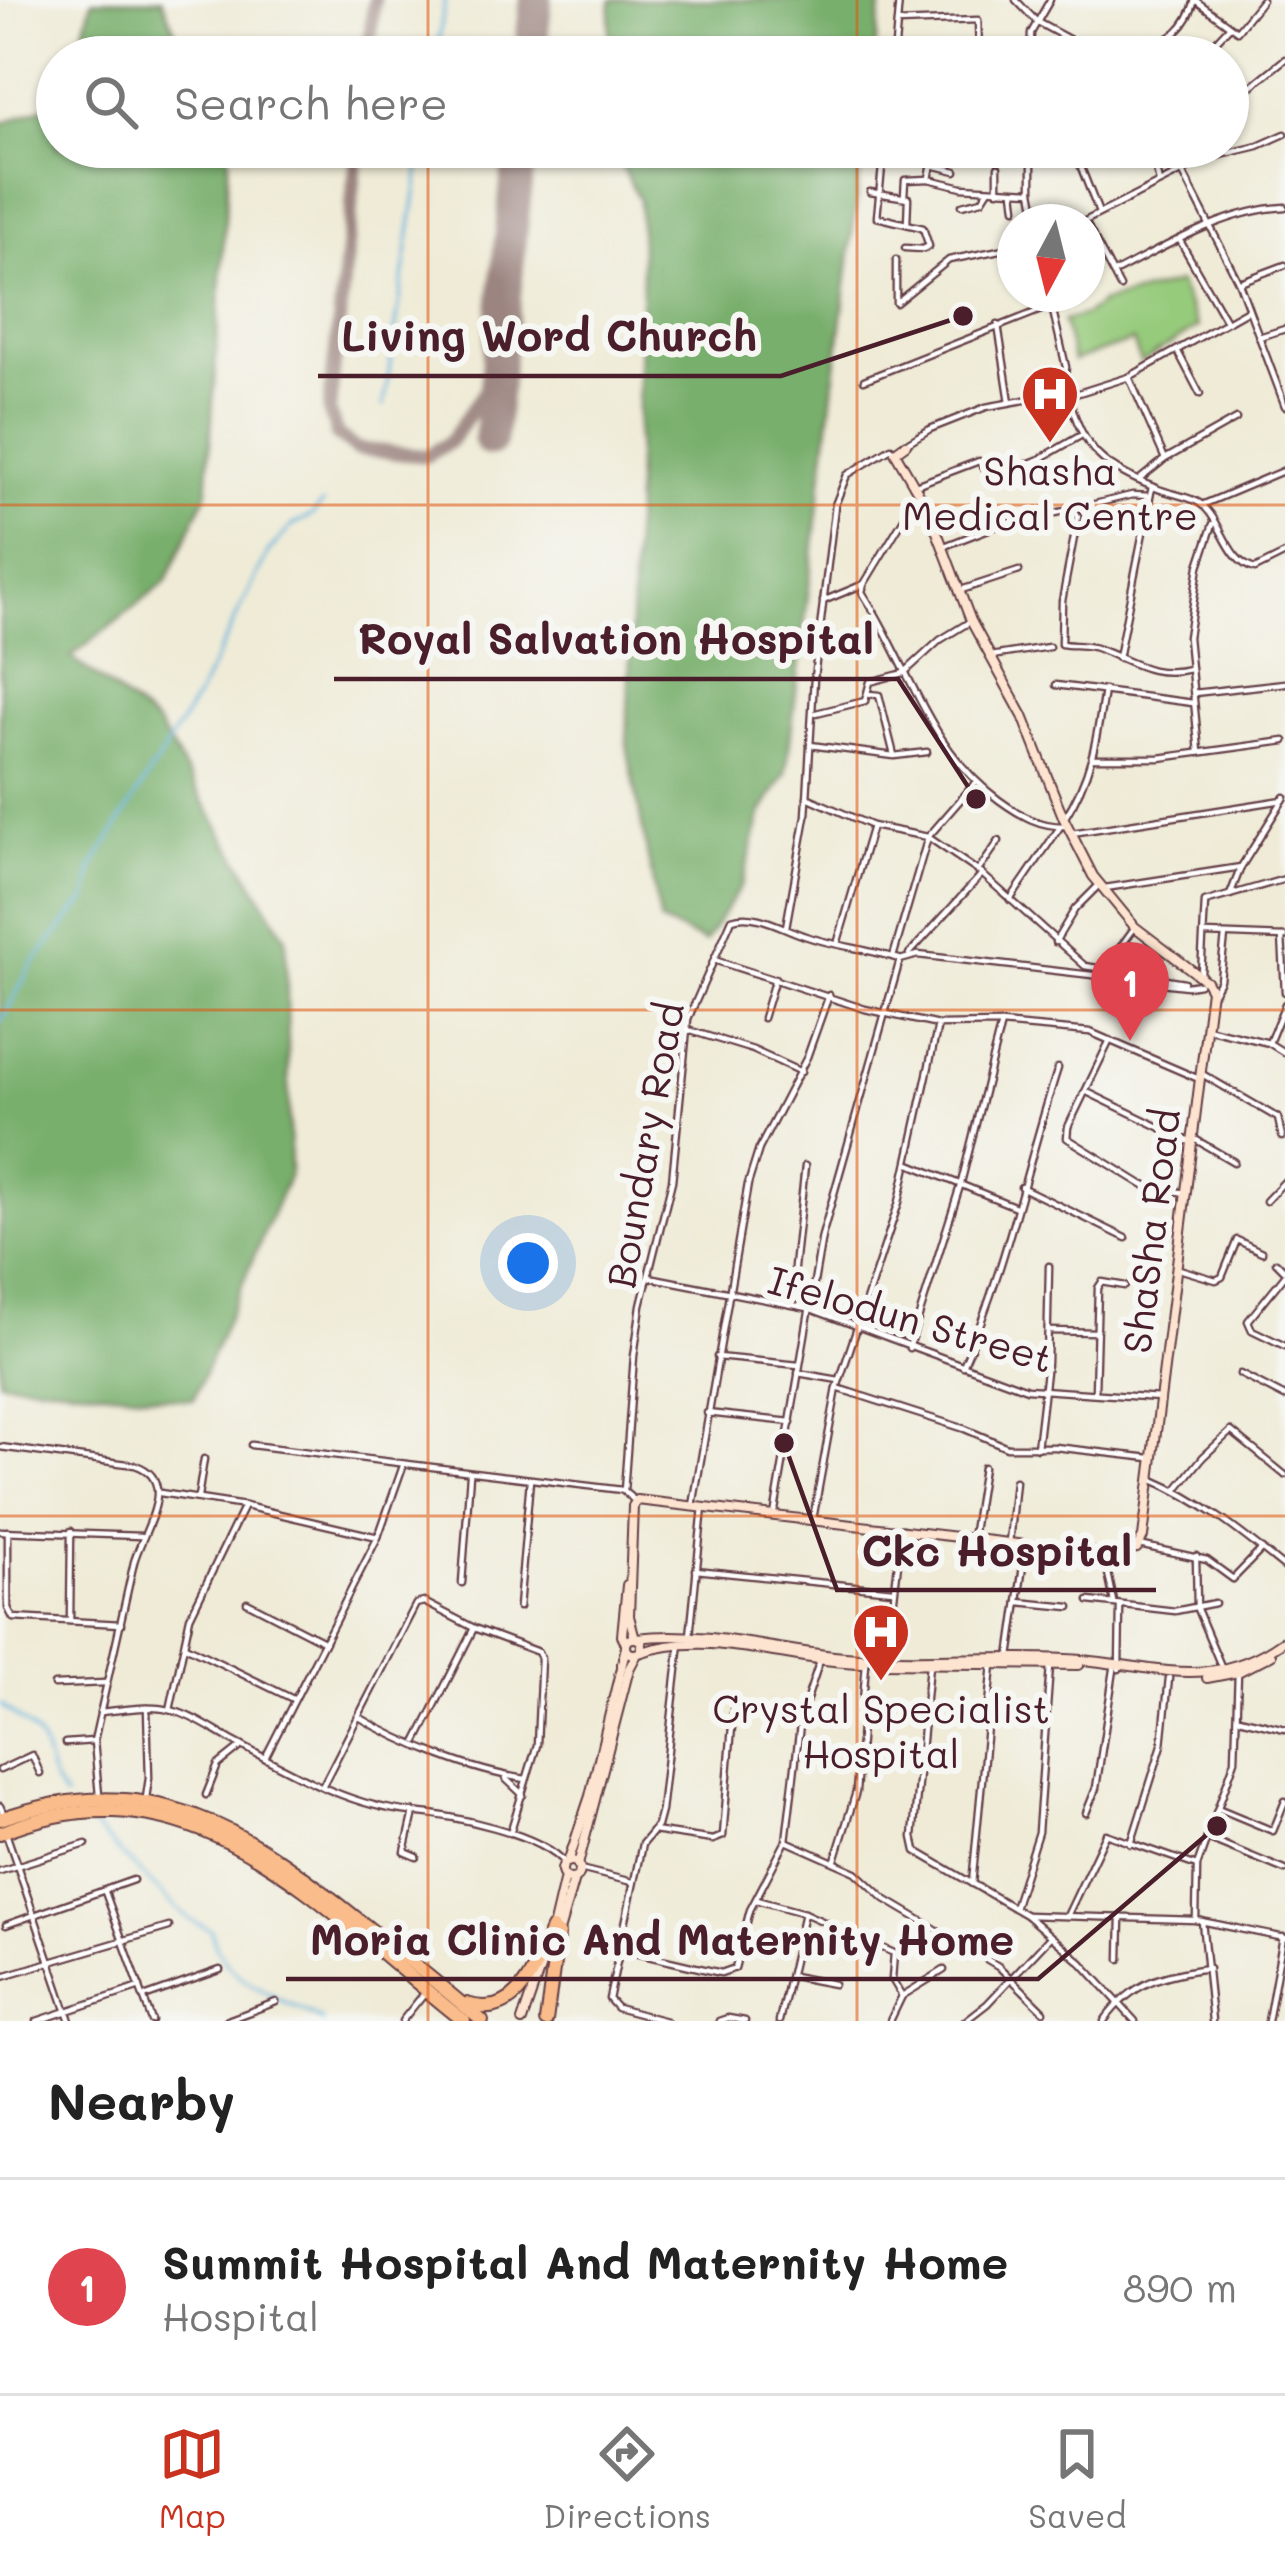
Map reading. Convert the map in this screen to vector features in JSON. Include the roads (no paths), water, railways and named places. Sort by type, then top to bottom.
[{"type":"highway","points":[[2,1821],[100,1801],[145,1804],[220,1823],[289,1863],[482,2021]]},
{"type":"highway","points":[[74,1808],[146,1813],[233,1841],[282,1871],[464,2021]]},
{"type":"highway","points":[[458,2000],[492,2008],[510,2003],[523,1989],[555,1931]]},
{"type":"highway","points":[[546,2021],[555,1931]]},
{"type":"main road","points":[[906,444],[895,452],[929,512],[971,621],[1023,716],[1066,826],[1101,887],[1135,928],[1203,982]]},
{"type":"main road","name":"ShaSha Road","points":[[1139,1545],[1207,1028],[1210,998],[1203,982]]},
{"type":"main road","points":[[570,1878],[627,1676],[642,1644],[629,1616],[635,1501],[1104,1554],[1127,1553],[1139,1545]]},
{"type":"main road","points":[[631,1572],[622,1629],[628,1653],[680,1643],[866,1663],[929,1665],[1010,1657],[1169,1673],[1223,1671],[1285,1642]]},
{"type":"main road","points":[[525,2021],[570,1878],[626,1646],[636,1638],[690,1636],[816,1657],[1117,1666],[1169,1678],[1223,1677],[1285,1642]]},
{"type":"street","points":[[896,36],[899,0]]},
{"type":"street","points":[[1016,0],[1037,22],[1064,36]]},
{"type":"street","points":[[1031,36],[1050,0]]},
{"type":"street","points":[[1171,36],[1189,20],[1195,0],[1228,28],[1240,30],[1262,0]]},
{"type":"street","points":[[897,22],[978,20],[978,36]]},
{"type":"street","points":[[1221,36],[1228,28]]},
{"type":"street","points":[[1249,86],[1285,59]]},
{"type":"street","points":[[1249,148],[1285,134]]},
{"type":"street","points":[[879,168],[874,192],[877,217],[923,227],[929,246],[905,248]]},
{"type":"street","points":[[929,178],[930,168]]},
{"type":"street","points":[[943,168],[956,172]]},
{"type":"street","points":[[998,168],[998,190]]},
{"type":"street","points":[[1032,168],[1035,204]]},
{"type":"street","points":[[1081,168],[1095,204]]},
{"type":"street","points":[[1155,168],[1159,182]]},
{"type":"street","points":[[1105,210],[1188,168]]},
{"type":"street","points":[[1182,171],[1239,283],[1285,406]]},
{"type":"street","points":[[904,196],[905,181],[929,178],[1032,191]]},
{"type":"street","points":[[962,205],[982,200],[989,189]]},
{"type":"street","points":[[1014,191],[1016,204]]},
{"type":"street","points":[[874,192],[910,200],[907,224]]},
{"type":"street","points":[[1114,273],[1179,239],[1259,210],[1285,207]]},
{"type":"street","points":[[1179,239],[1226,322]]},
{"type":"street","points":[[896,260],[896,303],[950,260],[997,251]]},
{"type":"street","points":[[1105,257],[1120,287]]},
{"type":"street","points":[[1239,283],[1285,265]]},
{"type":"street","points":[[906,444],[952,420],[1010,402],[1066,395],[1129,377],[1248,310]]},
{"type":"street","points":[[864,380],[1035,312]]},
{"type":"street","points":[[1052,312],[1066,367],[1066,395],[1080,436],[1105,462],[1152,487],[1202,505],[1250,569],[1285,554]]},
{"type":"street","points":[[998,326],[1010,402]]},
{"type":"street","points":[[1259,337],[1285,328]]},
{"type":"street","points":[[1178,351],[1200,394]]},
{"type":"street","points":[[1129,377],[1165,459]]},
{"type":"street","points":[[1139,480],[1165,459],[1236,419]]},
{"type":"street","points":[[1080,436],[992,478],[979,461],[915,491],[864,584],[862,592],[934,730],[975,783],[1023,818],[1066,826],[1284,798]]},
{"type":"street","points":[[786,927],[807,797],[823,602],[840,486],[860,465],[891,448],[895,452]]},
{"type":"street","points":[[1202,505],[1285,470]]},
{"type":"street","points":[[1118,659],[1152,487]]},
{"type":"street","points":[[942,547],[999,525],[1132,495],[1150,496]]},
{"type":"street","points":[[1074,509],[1078,516],[1059,640],[1064,645],[1096,648],[1146,672],[1190,669]]},
{"type":"street","points":[[1199,752],[1188,637],[1199,566],[1213,524]]},
{"type":"street","points":[[960,590],[1018,571]]},
{"type":"street","points":[[823,602],[864,584]]},
{"type":"street","points":[[814,713],[856,706],[868,694],[870,682],[904,673],[940,640],[971,621]]},
{"type":"street","points":[[992,656],[1049,646]]},
{"type":"street","points":[[1194,693],[1285,682]]},
{"type":"street","points":[[1056,686],[1194,703]]},
{"type":"street","points":[[1010,900],[1066,826],[1094,758],[1104,690]]},
{"type":"street","points":[[868,694],[879,695],[894,756]]},
{"type":"street","points":[[1094,758],[1159,758],[1285,741]]},
{"type":"street","points":[[810,745],[894,756],[927,752]]},
{"type":"street","points":[[774,1516],[827,1217],[886,1012],[928,837],[975,783]]},
{"type":"street","points":[[807,797],[872,826],[928,837],[980,873],[1084,966],[1100,973]]},
{"type":"street","points":[[1230,895],[1241,866],[1284,798]]},
{"type":"street","points":[[838,941],[872,826]]},
{"type":"street","points":[[908,955],[980,873],[999,841]]},
{"type":"street","points":[[1054,942],[1075,909],[1101,887],[1241,866]]},
{"type":"street","points":[[1203,982],[1205,902],[1285,879]]},
{"type":"street","name":"Boundary Road","points":[[625,1491],[632,1376],[672,1180],[686,1029],[735,916],[897,958]]},
{"type":"street","points":[[1100,973],[1135,928]]},
{"type":"street","points":[[1205,934],[1284,937],[1285,992]]},
{"type":"street","points":[[1210,998],[1220,980],[1225,936]]},
{"type":"street","points":[[897,958],[908,955],[1203,982]]},
{"type":"street","points":[[713,960],[865,1009],[938,1025],[1077,1030],[1110,1039],[1199,1076],[1278,1118]]},
{"type":"street","points":[[763,1018],[775,978]]},
{"type":"street","points":[[1159,980],[1187,986],[1203,982]]},
{"type":"street","points":[[690,1636],[707,1413],[748,1184],[774,1117],[800,1072],[829,995]]},
{"type":"street","points":[[1269,1043],[1285,1004]]},
{"type":"street","points":[[909,1348],[961,1183],[1001,1024]]},
{"type":"street","points":[[813,1519],[839,1380],[908,1163],[938,1025]]},
{"type":"street","points":[[1207,1028],[1269,1043],[1285,1053]]},
{"type":"street","points":[[686,1029],[753,1050],[800,1072]]},
{"type":"street","points":[[1110,1039],[1068,1127],[1069,1141],[1143,1184],[1185,1192]]},
{"type":"street","points":[[963,1366],[1000,1273],[1058,1068]]},
{"type":"street","points":[[1087,1092],[1234,1162]]},
{"type":"street","points":[[1278,1118],[1285,1111]]},
{"type":"street","points":[[1278,1118],[1282,1137]]},
{"type":"street","points":[[908,1163],[1016,1207]]},
{"type":"street","points":[[790,1304],[805,1166]]},
{"type":"street","points":[[1266,1201],[1285,1181]]},
{"type":"street","points":[[1021,1187],[1126,1238]]},
{"type":"street","points":[[1176,1268],[1216,1280],[1222,1277],[1238,1240],[1262,1252]]},
{"type":"street","points":[[1276,1262],[1285,1273],[1248,1321],[1252,1330],[1285,1346]]},
{"type":"street","points":[[1037,1448],[1045,1390],[1049,1266]]},
{"type":"street","name":"Ifelodun Street","points":[[649,1277],[808,1308],[1021,1387],[1160,1398]]},
{"type":"street","points":[[1095,1392],[1099,1283],[1125,1286]]},
{"type":"street","points":[[1048,1331],[1096,1332]]},
{"type":"street","points":[[717,1357],[839,1380]]},
{"type":"street","points":[[1240,1374],[1285,1397]]},
{"type":"street","points":[[837,1388],[1007,1447],[1152,1458]]},
{"type":"street","points":[[707,1413],[791,1422]]},
{"type":"street","points":[[1176,1490],[1231,1431],[1285,1475]]},
{"type":"street","points":[[250,1445],[625,1491],[635,1501]]},
{"type":"street","points":[[0,1447],[135,1465],[152,1474],[159,1493],[141,1536],[94,1741],[100,1801]]},
{"type":"street","points":[[198,1497],[204,1459]]},
{"type":"street","points":[[265,1758],[377,1537],[404,1466]]},
{"type":"street","points":[[972,1539],[983,1467]]},
{"type":"street","points":[[462,1583],[470,1474]]},
{"type":"street","points":[[1149,1478],[1176,1490],[1285,1568]]},
{"type":"street","points":[[519,1607],[530,1480]]},
{"type":"street","points":[[1009,1543],[1016,1481]]},
{"type":"street","points":[[159,1493],[244,1506],[377,1537]]},
{"type":"street","points":[[170,1710],[196,1604],[244,1506]]},
{"type":"street","points":[[887,1658],[902,1529]]},
{"type":"street","points":[[121,1624],[10,1616],[4,1531],[141,1536]]},
{"type":"street","points":[[70,1621],[71,1532]]},
{"type":"street","points":[[1010,1657],[1026,1545]]},
{"type":"street","points":[[1139,1545],[1196,1556],[1233,1579],[1262,1549]]},
{"type":"street","points":[[1086,1813],[1096,1788],[1117,1666],[1117,1605],[1104,1554]]},
{"type":"street","points":[[1196,1556],[1197,1609],[1223,1671]]},
{"type":"street","points":[[697,1570],[893,1589]]},
{"type":"street","points":[[1089,1601],[1197,1609],[1215,1603]]},
{"type":"street","points":[[247,1602],[325,1642]]},
{"type":"street","points":[[323,1785],[420,1602],[538,1652],[541,1658],[536,1744],[510,1833]]},
{"type":"street","points":[[1018,1602],[1070,1607]]},
{"type":"street","points":[[416,1743],[474,1628]]},
{"type":"street","points":[[666,2021],[612,2005],[609,1999],[642,1844],[662,1810],[680,1643]]},
{"type":"street","points":[[185,1646],[295,1700]]},
{"type":"street","points":[[618,1949],[729,1972],[739,1962],[756,1900],[786,1841],[801,1717],[816,1657]]},
{"type":"street","points":[[972,1884],[988,1662]]},
{"type":"street","points":[[835,1860],[856,1792],[866,1663]]},
{"type":"street","points":[[1014,1908],[1038,1832],[1050,1664]]},
{"type":"street","points":[[929,1665],[913,1843],[926,1859],[1026,1915],[1136,2021]]},
{"type":"street","points":[[1210,2021],[1197,1866],[1235,1760],[1238,1672]]},
{"type":"street","points":[[1131,1844],[1162,1745],[1169,1678]]},
{"type":"street","points":[[54,1685],[106,1683]]},
{"type":"street","points":[[653,1831],[713,1840],[724,1836],[734,1702]]},
{"type":"street","points":[[145,1804],[147,1708]]},
{"type":"street","points":[[100,1712],[170,1710],[353,1799],[467,1819],[510,1833],[573,1865],[632,1882]]},
{"type":"street","points":[[358,1717],[387,1735],[502,1776],[528,1779]]},
{"type":"street","points":[[1239,1718],[1285,1729]]},
{"type":"street","points":[[65,1743],[94,1741]]},
{"type":"street","points":[[206,1795],[218,1765],[242,1746]]},
{"type":"street","points":[[0,1770],[32,1755],[40,1773]]},
{"type":"street","points":[[502,1776],[523,1795]]},
{"type":"street","points":[[1220,1809],[1273,1831],[1285,1801]]},
{"type":"street","points":[[414,1812],[405,1852],[417,1856]]},
{"type":"street","points":[[2,1821],[70,2021]]},
{"type":"street","points":[[1068,1914],[1106,1834],[1197,1866]]},
{"type":"street","points":[[1208,1838],[1285,1870]]},
{"type":"street","points":[[786,1841],[856,1871],[885,1899],[1012,1977],[1044,2011]]},
{"type":"street","points":[[0,1871],[86,1844]]},
{"type":"street","points":[[6,1925],[133,1880]]},
{"type":"street","points":[[105,1892],[152,2021]]},
{"type":"street","points":[[756,1900],[804,1913],[894,1953],[892,1979],[902,1996]]},
{"type":"street","points":[[779,2021],[804,1913]]},
{"type":"street","points":[[1026,1915],[1199,1921],[1284,1937],[1268,2021]]},
{"type":"street","points":[[1120,1959],[1121,1917]]},
{"type":"street","points":[[3,1976],[169,1927]]},
{"type":"street","points":[[964,2021],[1051,1935]]},
{"type":"street","points":[[1104,2021],[1119,2001],[1156,1977],[1209,1968]]},
{"type":"street","points":[[144,1997],[220,1970]]},
{"type":"street","points":[[890,2021],[902,1996],[944,1970]]},
{"type":"street","points":[[792,1976],[833,1984]]},
{"type":"street","points":[[37,2021],[140,1987]]},
{"type":"street","points":[[402,2021],[426,1991]]},
{"type":"street","points":[[225,2021],[276,2002]]},
{"type":"street","points":[[719,2021],[745,2021]]},
{"type":"waterway","points":[[439,36],[445,0]]},
{"type":"waterway","points":[[384,405],[420,168]]},
{"type":"waterway","points":[[0,1023],[33,963],[87,898],[93,866],[199,693],[269,551],[323,503]]},
{"type":"waterway","points":[[0,1704],[38,1739],[65,1798]]},
{"type":"waterway","points":[[84,1818],[187,1918],[211,1930],[226,1963],[239,1975],[323,2021]]},
{"type":"place","name":"Living Word Church","points":[[963,316]]},
{"type":"place","name":"Shasha Medical Centre","points":[[1050,445]]},
{"type":"place","name":"Royal Salvation Hospital","points":[[976,799]]},
{"type":"place","name":"Summit Hospital And Maternity Home","points":[[1130,1041]]},
{"type":"place","name":"Ckc Hospital","points":[[784,1443]]},
{"type":"place","name":"Crystal Specialist Hospital","points":[[881,1683]]},
{"type":"place","name":"Moria Clinic And Maternity Home","points":[[1217,1826]]}]
